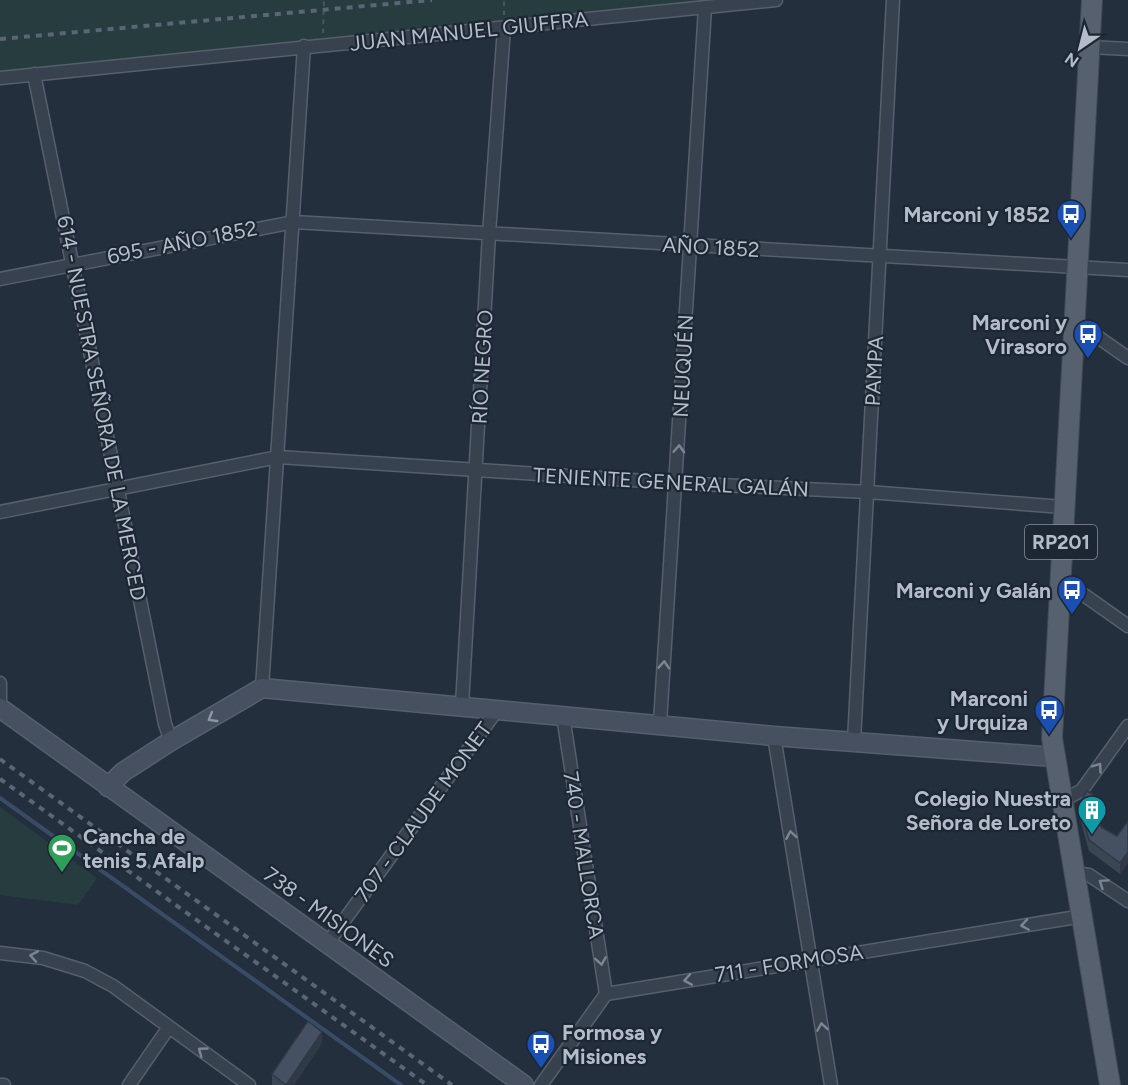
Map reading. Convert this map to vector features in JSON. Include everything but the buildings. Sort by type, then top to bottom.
[{"type":"main road","name":"RP201","points":[[1092,0],[1052,738],[1110,1085]]},
{"type":"street","name":"JUAN MANUEL GIUFFRA","points":[[0,78],[776,0]]},
{"type":"street","name":"PAMPA","points":[[854,741],[893,0]]},
{"type":"street","name":"NEUQUÉN","points":[[660,723],[705,8]]},
{"type":"street","name":"RÍO NEGRO","points":[[462,705],[489,234],[504,28]]},
{"type":"street","points":[[262,688],[304,46]]},
{"type":"street","points":[[1090,47],[1128,49]]},
{"type":"street","name":"614 - NUESTRA SEÑORA DE LA MERCED","points":[[34,74],[165,724],[171,741]]},
{"type":"street","name":"AÑO 1852","points":[[294,222],[1128,270]]},
{"type":"street","name":"695 - AÑO 1852","points":[[0,279],[72,263],[294,222]]},
{"type":"street","points":[[1074,326],[1095,335],[1128,358]]},
{"type":"street","name":"TENIENTE GENERAL GALÁN","points":[[0,512],[278,457],[676,483],[868,492],[1063,507]]},
{"type":"street","points":[[1059,588],[1084,595],[1128,626]]},
{"type":"street","points":[[0,683],[2,693],[0,707]]},
{"type":"street","points":[[108,787],[123,772],[171,741],[262,688],[660,723],[774,736],[1054,757]]},
{"type":"street","name":"738 - MISIONES","points":[[0,707],[524,1085]]},
{"type":"street","name":"707 - CLAUDE MONET","points":[[327,944],[497,710]]},
{"type":"street","name":"740 - MALLORCA","points":[[563,716],[606,994]]},
{"type":"street","points":[[1062,801],[1082,790],[1128,726]]},
{"type":"street","points":[[774,736],[831,1085]]},
{"type":"street","points":[[1075,873],[1089,875],[1128,901]]},
{"type":"street","name":"711 - FORMOSA","points":[[606,994],[812,958],[1083,916]]},
{"type":"street","points":[[0,953],[44,958],[85,971],[113,986],[249,1085]]},
{"type":"street","points":[[541,1085],[606,994]]},
{"type":"street","points":[[129,1085],[169,1027]]},
{"type":"path","points":[[322,46],[324,0]]},
{"type":"green space","points":[[0,0],[776,0],[0,78]]},
{"type":"green space","points":[[0,807],[97,878],[78,905],[0,895]]},
{"type":"waterway","points":[[0,798],[401,1085]]},
{"type":"railway","points":[[0,39],[432,0]]},
{"type":"railway","points":[[0,759],[452,1085]]},
{"type":"railway","points":[[0,779],[427,1085]]},
{"type":"place","name":"Marconi y 1852","points":[[1071,240]]},
{"type":"place","name":"Marconi y Virasoro","points":[[1088,360]]},
{"type":"place","name":"Marconi y Galán","points":[[1072,616]]},
{"type":"place","name":"Marconi y Urquiza","points":[[1049,736]]},
{"type":"place","name":"Colegio Nuestra Señora de Loreto","points":[[1092,836]]},
{"type":"place","name":"Cancha de tenis 5 Afalp","points":[[62,874]]},
{"type":"place","name":"Formosa y Misiones","points":[[541,1070]]}]
